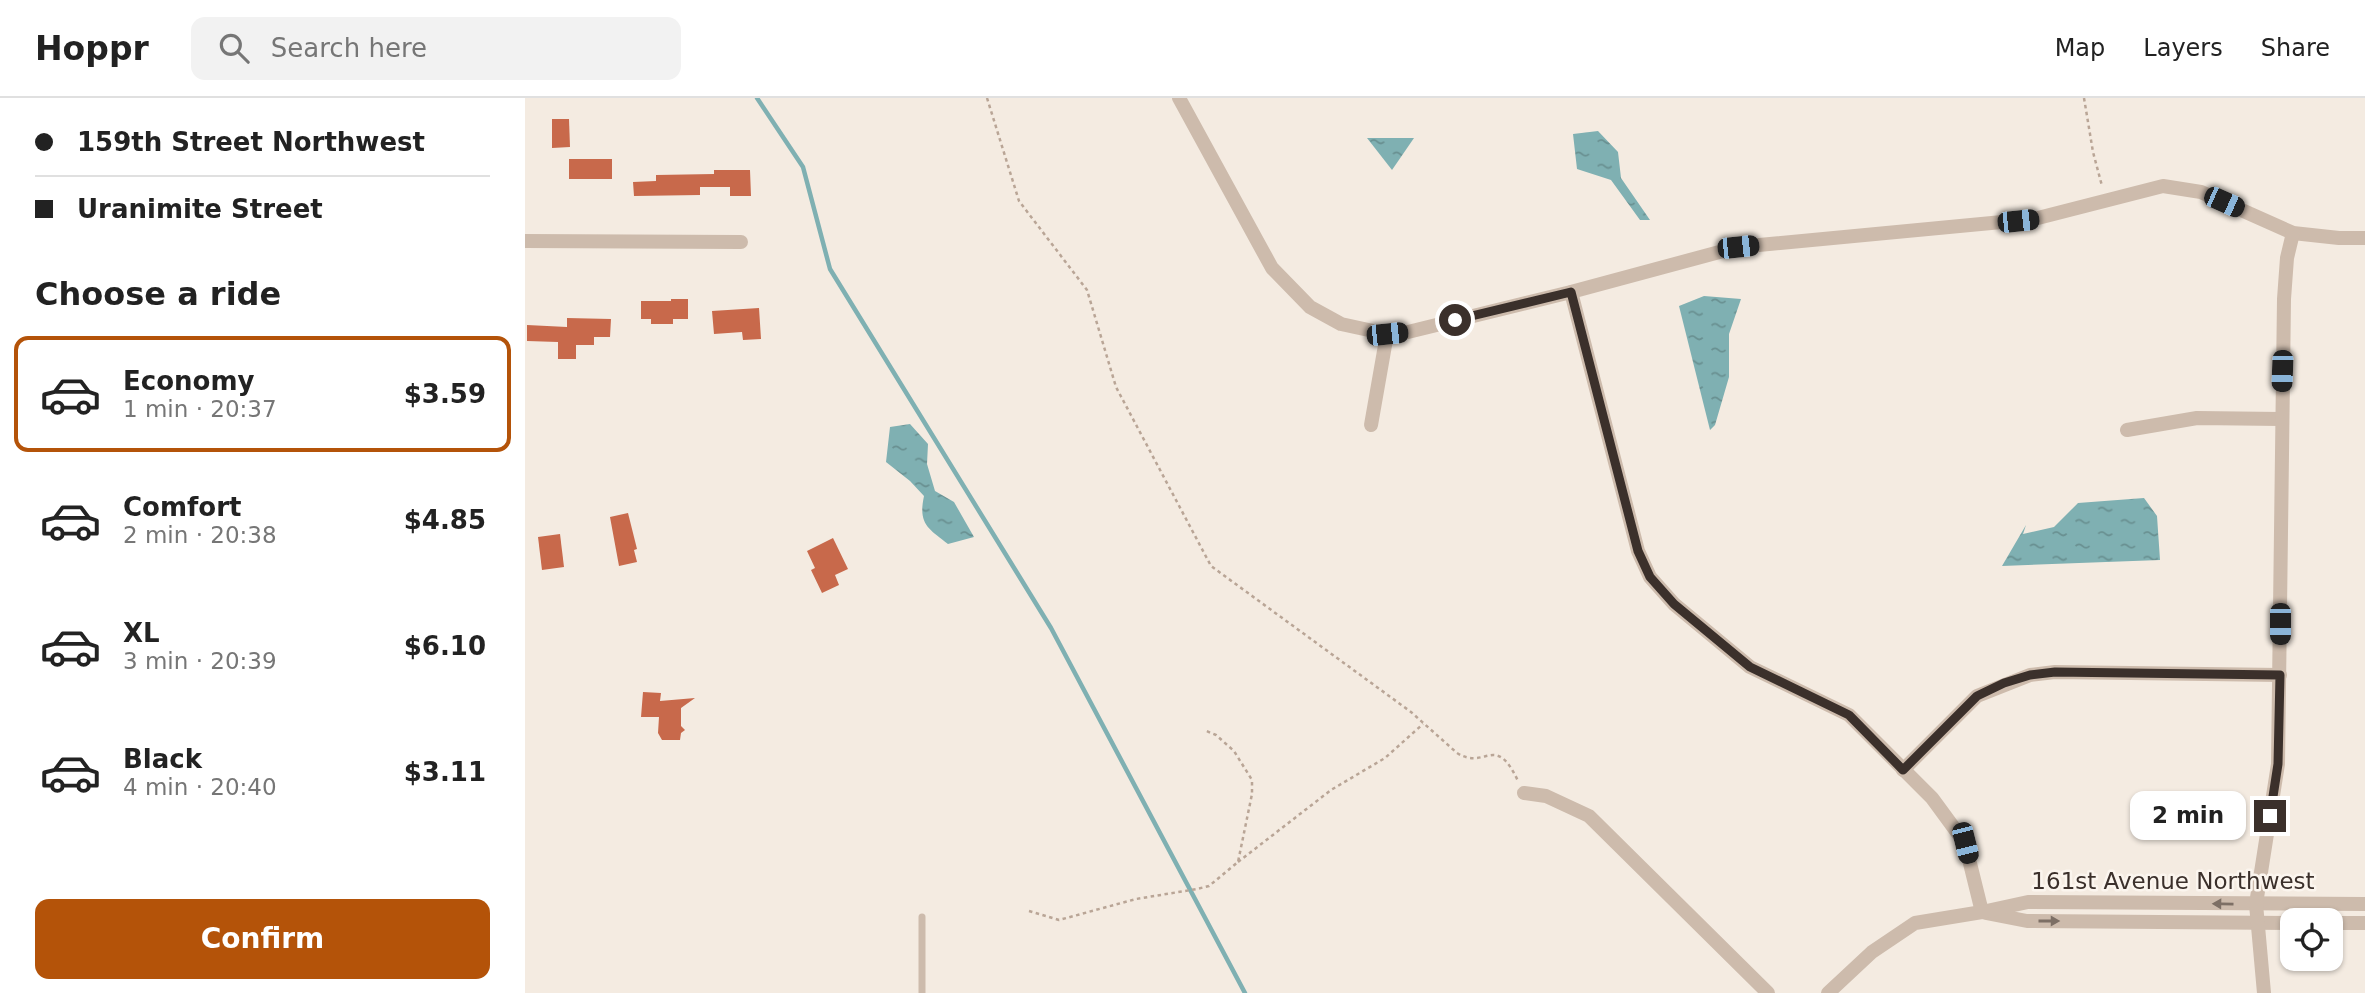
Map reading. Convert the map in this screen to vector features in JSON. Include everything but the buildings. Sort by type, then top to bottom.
[{"type":"street","points":[[1179,98],[1272,268],[1310,307],[1341,324],[1387,334],[1408,332],[1571,292],[1738,247],[2034,219],[2163,186],[2201,191],[2293,233],[2365,238]]},
{"type":"street","points":[[2264,993],[2256,904],[2278,764],[2284,299],[2287,258],[2293,233]]},
{"type":"street","points":[[525,241],[741,242]]},
{"type":"street","points":[[1571,292],[1638,551],[1650,577],[1674,604],[1750,667],[1849,715],[1932,798],[1965,843],[1982,912]]},
{"type":"street","points":[[1371,425],[1387,334]]},
{"type":"street","points":[[2127,430],[2197,418],[2281,419]]},
{"type":"street","points":[[1903,770],[1977,696],[2004,683],[2030,675],[2055,672],[2280,675]]},
{"type":"street","points":[[1524,793],[1546,796],[1589,816],[1768,993]]},
{"type":"street","name":"161st Avenue Northwest","points":[[1828,993],[1872,952],[1915,923],[2028,902],[2365,904]]},
{"type":"street","name":"161st Avenue Northwest","points":[[1982,912],[2027,921],[2280,923]]},
{"type":"street","name":"161st Avenue Northwest","points":[[2343,923],[2365,923]]},
{"type":"lane","points":[[922,917],[922,993]]},
{"type":"path","points":[[987,98],[1019,201],[1087,290],[1116,387],[1211,566],[1424,724],[1465,758],[1493,754],[1503,757],[1511,765],[1524,793]]},
{"type":"path","points":[[2084,98],[2093,152],[2106,200]]},
{"type":"path","points":[[1029,911],[1059,920],[1136,899],[1209,887],[1331,790],[1384,758],[1424,724]]},
{"type":"path","points":[[1204,730],[1216,735],[1234,751],[1252,780],[1252,794],[1238,862]]},
{"type":"water","points":[[1598,131],[1618,152],[1621,178],[1650,220],[1640,220],[1611,180],[1577,169],[1573,134]]},
{"type":"water","points":[[1367,138],[1414,138],[1392,170]]},
{"type":"water","points":[[1704,296],[1741,299],[1729,334],[1729,377],[1715,425],[1710,430],[1679,306]]},
{"type":"water","points":[[910,424],[928,444],[927,464],[935,491],[954,502],[974,537],[948,544],[935,534],[926,524],[922,513],[924,496],[886,462],[890,427]]},
{"type":"water","points":[[2144,498],[2157,516],[2160,560],[2002,566],[2026,525],[2023,534],[2054,527],[2078,503]]},
{"type":"waterway","points":[[757,98],[803,167],[830,269],[1051,628],[1245,993]]},
{"type":"route","points":[[1455,320],[1571,292],[1638,551],[1650,577],[1674,604],[1750,667],[1849,715],[1903,770],[1977,696],[2004,683],[2030,675],[2055,672],[2280,675],[2278,764],[2270,816]]}]
